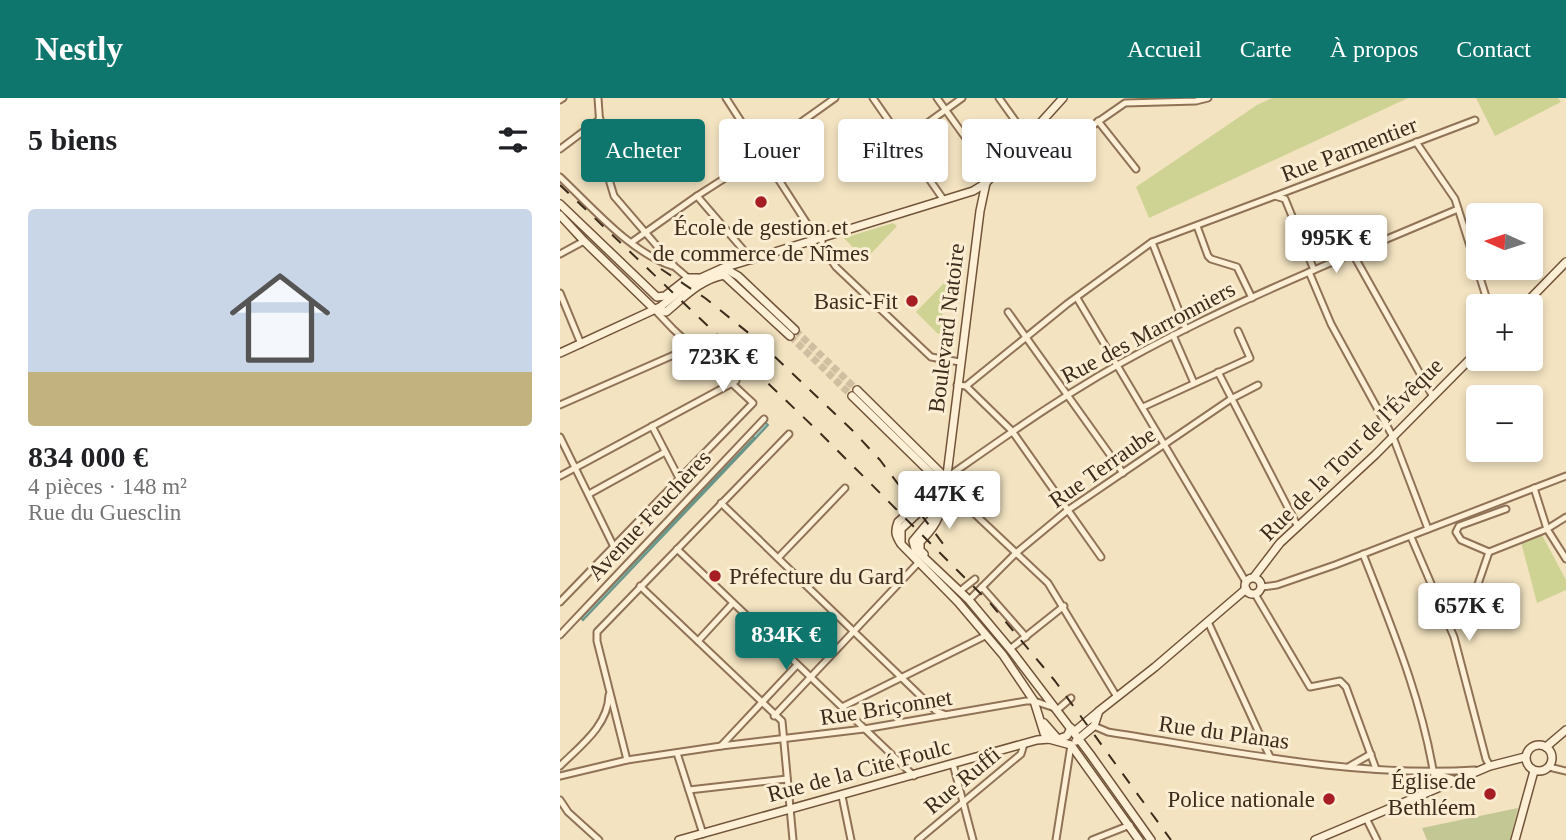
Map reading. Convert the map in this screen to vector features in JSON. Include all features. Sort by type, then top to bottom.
[{"type":"main road","points":[[1044,119],[1063,98]]},
{"type":"main road","points":[[560,215],[654,309],[666,312],[703,283],[752,260],[973,191],[986,183]]},
{"type":"main road","name":"Boulevard Natoire","points":[[943,505],[942,484],[962,386],[960,362],[986,183]]},
{"type":"main road","points":[[560,204],[657,297],[665,296],[688,278],[724,272],[738,276],[792,333]]},
{"type":"main road","points":[[1535,294],[1566,262]]},
{"type":"main road","points":[[560,353],[654,309],[699,278]]},
{"type":"main road","name":"Rue de la Tour de l'Évêque","points":[[1254,577],[1280,543],[1393,437],[1466,362]]},
{"type":"main road","points":[[855,393],[942,484],[898,523],[895,535],[901,544],[987,635],[1034,701],[1045,726],[1058,739],[1094,726],[1099,711]]},
{"type":"main road","points":[[943,505],[913,541],[915,549],[969,600],[1010,649],[1151,840]]},
{"type":"main road","points":[[926,558],[920,550],[920,542],[934,528],[943,505]]},
{"type":"main road","points":[[1070,745],[1074,733],[1208,622],[1254,577],[1259,579],[1262,587],[1255,594],[1246,586]]},
{"type":"main road","points":[[1039,712],[1040,723],[1049,739],[1070,745],[1139,840]]},
{"type":"main road","points":[[1315,840],[1490,766],[1525,757],[1533,746],[1546,747],[1566,730]]},
{"type":"main road","name":"Rue de la Cité Foulc","points":[[679,840],[1024,744],[1058,739]]},
{"type":"main road","points":[[1525,757],[1526,763],[1534,771],[1545,771],[1552,757],[1546,747]]},
{"type":"main road","points":[[1515,840],[1534,771]]},
{"type":"street","points":[[598,98],[600,119]]},
{"type":"street","points":[[807,119],[835,98]]},
{"type":"street","points":[[873,98],[888,119]]},
{"type":"street","points":[[937,98],[962,132]]},
{"type":"street","points":[[933,119],[962,98]]},
{"type":"street","points":[[999,98],[1014,119]]},
{"type":"street","points":[[1132,102],[1140,98]]},
{"type":"street","points":[[1136,169],[1098,121],[1125,103],[1208,98]]},
{"type":"street","points":[[730,101],[742,119]]},
{"type":"street","name":"Rue Parmentier","points":[[962,386],[1117,266],[1152,243],[1475,120]]},
{"type":"street","points":[[560,149],[581,133]]},
{"type":"street","points":[[1416,142],[1455,199],[1485,294]]},
{"type":"street","points":[[560,177],[632,243],[656,261],[675,267]]},
{"type":"street","points":[[632,243],[719,181]]},
{"type":"street","points":[[610,182],[614,195],[675,267],[688,278]]},
{"type":"street","points":[[783,182],[821,237],[822,247],[836,267],[931,357],[960,362]]},
{"type":"street","points":[[932,182],[943,199]]},
{"type":"street","points":[[697,196],[752,260]]},
{"type":"street","points":[[1275,196],[1285,199],[1331,324],[1393,437],[1429,529]]},
{"type":"street","name":"Rue des Marronniers","points":[[942,484],[1012,431],[1067,394],[1173,335],[1312,271],[1458,209]]},
{"type":"street","points":[[1198,226],[1208,256],[1237,267],[1252,298]]},
{"type":"street","points":[[560,254],[584,241]]},
{"type":"street","points":[[1152,243],[1186,329]]},
{"type":"street","points":[[1353,254],[1432,395]]},
{"type":"street","points":[[560,293],[582,344]]},
{"type":"street","points":[[1077,298],[1246,586]]},
{"type":"street","points":[[560,476],[733,382],[692,347],[654,309]]},
{"type":"street","points":[[1008,312],[1123,473]]},
{"type":"street","points":[[1143,407],[1250,358],[1238,331]]},
{"type":"street","points":[[1173,335],[1194,383]]},
{"type":"street","points":[[560,405],[692,347]]},
{"type":"street","points":[[1218,372],[1298,527]]},
{"type":"street","name":"Avenue Feuchères","points":[[560,602],[753,403],[733,382]]},
{"type":"street","name":"Rue Terraube","points":[[969,600],[1016,553],[1068,510],[1231,399],[1258,385]]},
{"type":"street","points":[[962,386],[1012,431],[1101,557]]},
{"type":"street","name":"Avenue Feuchères","points":[[560,635],[764,419]]},
{"type":"street","points":[[652,426],[680,480]]},
{"type":"street","name":"Avenue Feuchères","points":[[609,685],[597,632],[789,433]]},
{"type":"street","points":[[560,437],[614,547]]},
{"type":"street","points":[[589,494],[665,452]]},
{"type":"street","points":[[1262,587],[1277,585],[1411,537],[1566,476]]},
{"type":"street","points":[[942,484],[1048,583],[1117,697]]},
{"type":"street","points":[[778,558],[845,488]]},
{"type":"street","points":[[1534,488],[1547,529],[1566,559]]},
{"type":"street","points":[[721,503],[936,711],[946,715]]},
{"type":"street","points":[[1506,509],[1459,526],[1457,532],[1461,540],[1489,552],[1547,529],[1566,517]]},
{"type":"street","points":[[1411,537],[1454,637],[1490,766]]},
{"type":"street","points":[[677,549],[914,776]]},
{"type":"street","points":[[1479,618],[1470,593],[1478,587],[1489,552]]},
{"type":"street","points":[[1363,554],[1404,658],[1436,789]]},
{"type":"street","points":[[774,716],[919,562]]},
{"type":"street","points":[[960,591],[975,579]]},
{"type":"street","points":[[640,586],[782,722],[793,840]]},
{"type":"street","points":[[982,587],[1026,637]]},
{"type":"street","points":[[1255,594],[1310,687],[1334,681],[1340,681],[1346,687],[1376,769]]},
{"type":"street","points":[[698,641],[733,603]]},
{"type":"street","points":[[1010,649],[1064,606]]},
{"type":"street","points":[[1208,622],[1270,757]]},
{"type":"street","points":[[842,708],[987,635]]},
{"type":"street","points":[[721,746],[797,665]]},
{"type":"street","points":[[609,685],[627,760]]},
{"type":"street","points":[[560,766],[601,722],[607,709],[609,685]]},
{"type":"street","points":[[1056,709],[1071,698]]},
{"type":"street","name":"Rue Briçonnet","points":[[560,776],[627,760],[864,729],[1034,701],[1056,709]]},
{"type":"street","name":"Rue du Planas","points":[[1094,726],[1108,732],[1270,757],[1433,773],[1481,770]]},
{"type":"street","name":"Rue Ruffi","points":[[918,840],[1021,754],[1024,744]]},
{"type":"street","points":[[1056,840],[1070,745]]},
{"type":"street","points":[[677,753],[703,834]]},
{"type":"street","points":[[1350,766],[1371,754]]},
{"type":"street","points":[[1371,754],[1379,762],[1396,769]]},
{"type":"street","points":[[953,764],[973,840]]},
{"type":"street","points":[[1549,767],[1566,771]]},
{"type":"street","name":"Rue du Planas","points":[[1433,773],[1456,780]]},
{"type":"street","points":[[689,790],[788,779]]},
{"type":"street","points":[[842,796],[850,840]]},
{"type":"street","points":[[560,800],[568,812],[598,840]]},
{"type":"street","points":[[1366,818],[1377,840]]},
{"type":"street","points":[[1092,840],[1130,825]]},
{"type":"green space","points":[[1272,98],[1408,98],[1149,218],[1136,187],[1257,105]]},
{"type":"green space","points":[[1476,98],[1558,98],[1561,102],[1495,136]]},
{"type":"green space","points":[[893,223],[897,226],[865,260],[844,238]]},
{"type":"green space","points":[[945,282],[962,283],[961,291],[946,289],[938,334],[916,312]]},
{"type":"green space","points":[[1542,535],[1566,580],[1566,590],[1537,603],[1521,542]]},
{"type":"green space","points":[[1518,808],[1510,840],[1427,840],[1422,828]]},
{"type":"water","points":[[765,422],[768,425],[583,620],[581,618],[754,438],[752,436]]},
{"type":"tunnel","points":[[795,330],[857,390]]},
{"type":"tunnel","points":[[790,336],[852,396]]},
{"type":"railway","points":[[560,185],[819,432],[990,603],[1055,681],[1171,840]]},
{"type":"railway","points":[[661,269],[705,298],[756,339],[852,430],[880,460],[947,549]]},
{"type":"place","name":"École de gestion et de commerce de Nîmes","points":[[761,202]]},
{"type":"place","name":"Basic-Fit","points":[[912,301]]},
{"type":"place","name":"Préfecture du Gard","points":[[715,576]]},
{"type":"place","name":"Église de Bethléem","points":[[1490,794]]},
{"type":"place","name":"Police nationale","points":[[1329,799]]}]
